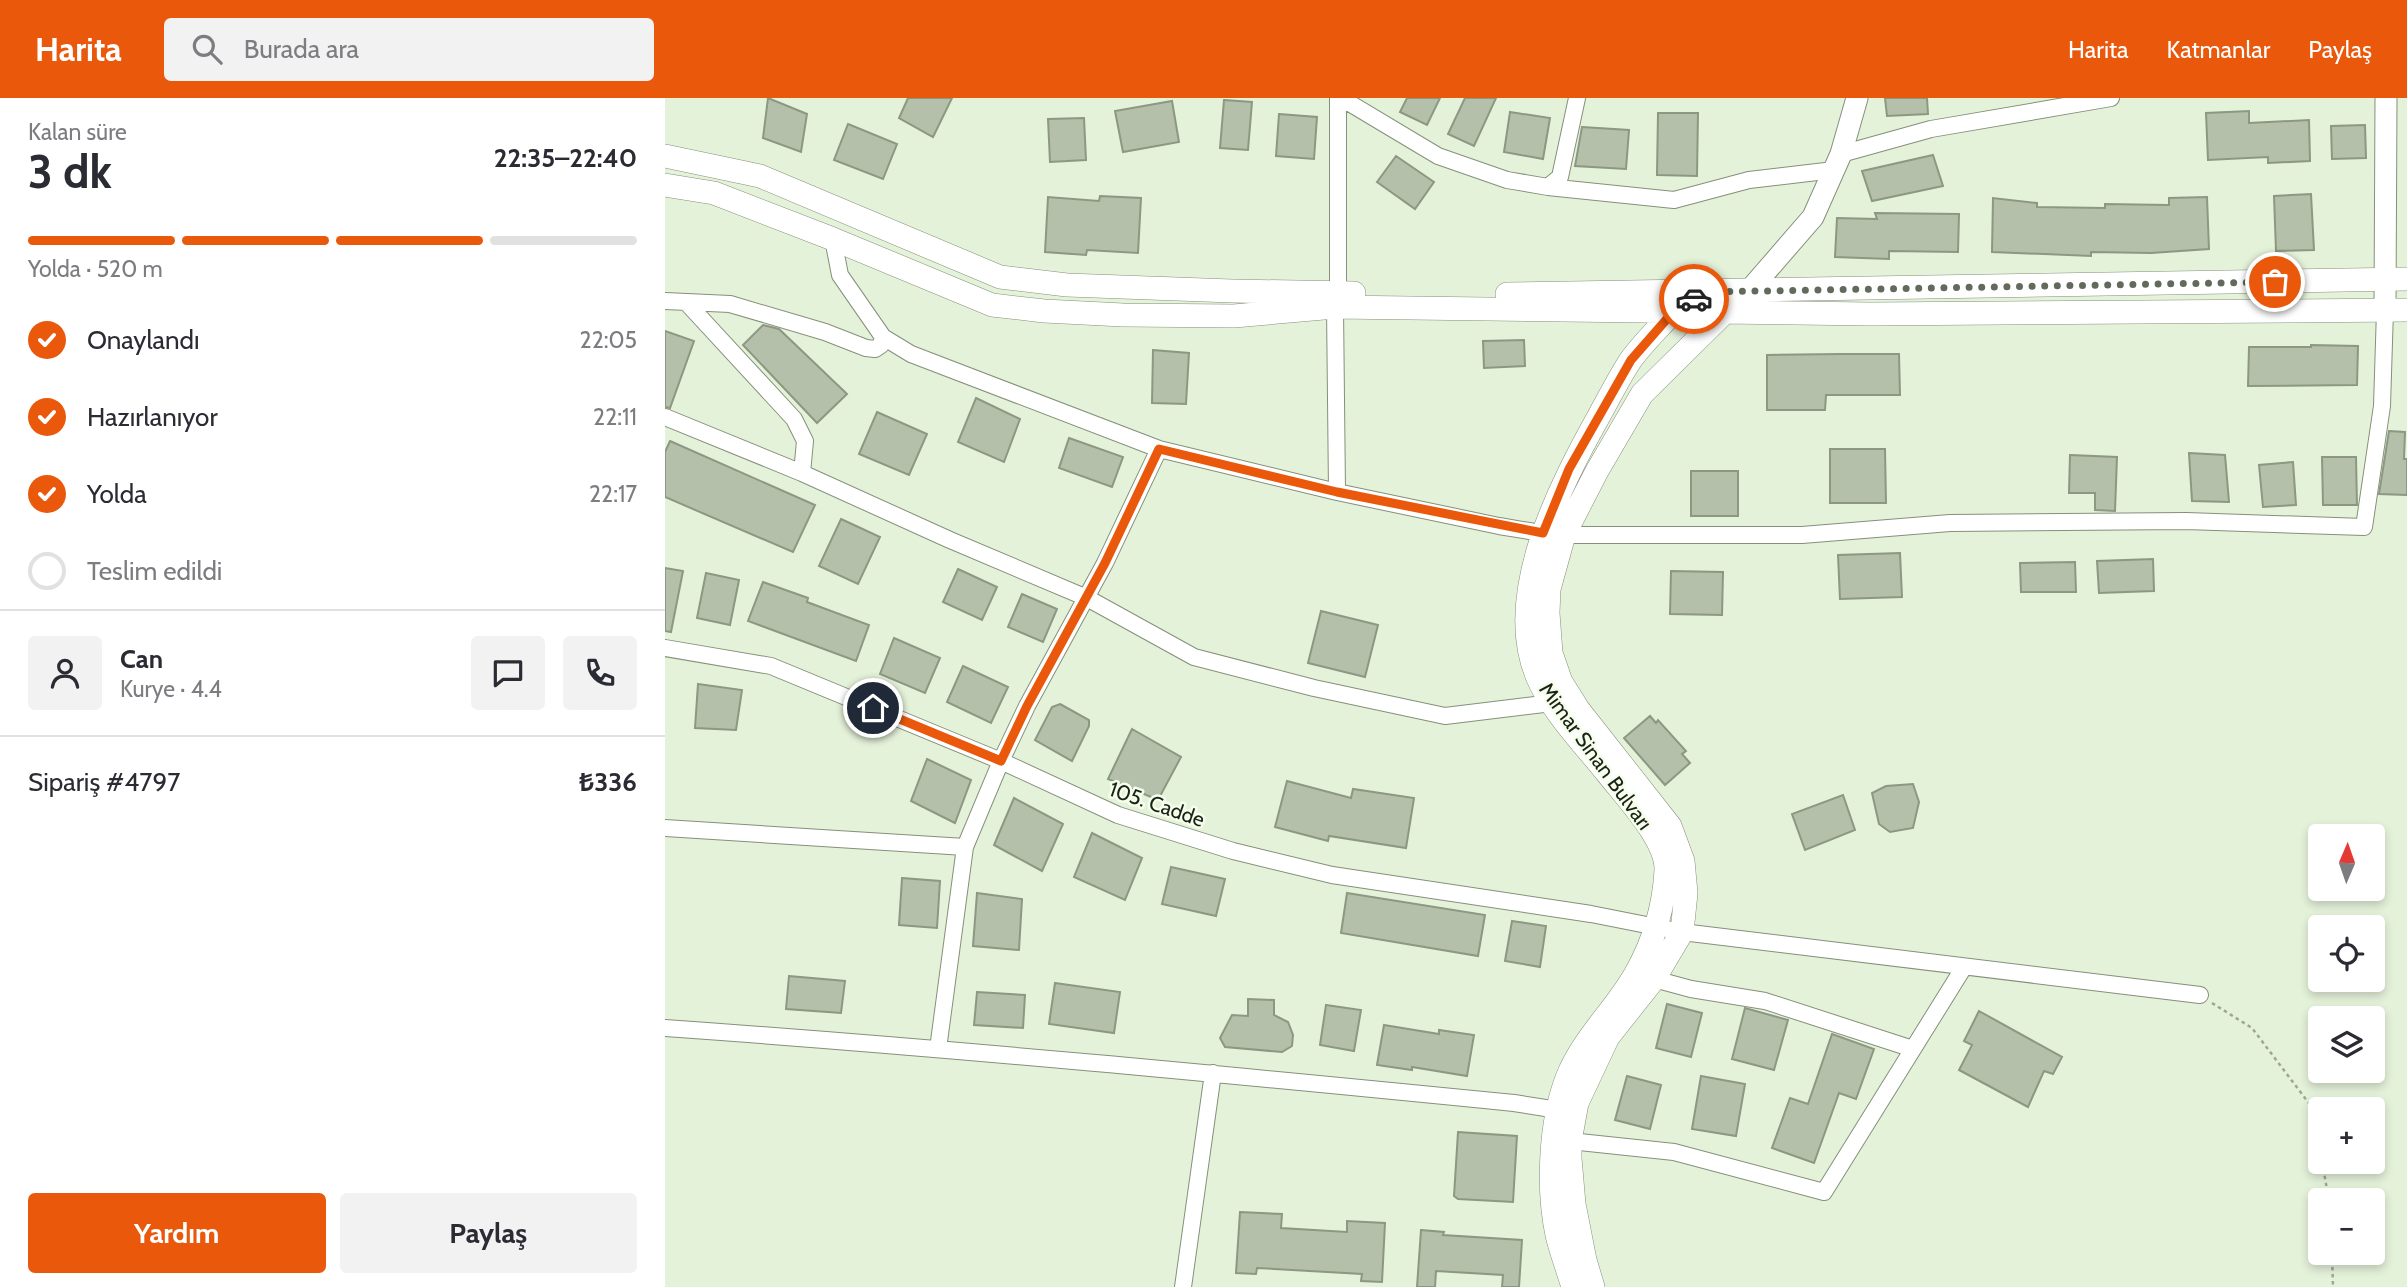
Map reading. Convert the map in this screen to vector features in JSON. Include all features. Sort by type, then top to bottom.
[{"type":"main road","points":[[665,156],[760,176],[1000,277],[1067,285],[1231,291],[1337,300],[1673,312],[1897,314],[2396,310]]},
{"type":"main road","points":[[665,185],[714,193],[992,305],[1044,312],[1220,316],[1337,300],[1478,295],[2397,279]]},
{"type":"main road","name":"Mimar Sinan Bulvarı","points":[[1573,1287],[1556,1233],[1551,1176],[1553,1134],[1558,1110],[1567,1077],[1593,1033],[1636,974],[1657,929],[1664,896],[1666,865],[1660,845],[1639,813],[1552,704],[1536,675],[1528,640],[1527,600],[1553,534],[1569,469],[1631,360],[1673,312],[1705,292]]},
{"type":"main road","name":"Mimar Sinan Bulvarı","points":[[1593,1287],[1574,1204],[1570,1141],[1577,1103],[1608,1037],[1654,979],[1682,932],[1686,893],[1683,861],[1670,826],[1578,709],[1562,682],[1551,653],[1548,613],[1553,534],[1597,471],[1643,394],[1723,312],[1748,292]]},
{"type":"street","points":[[1337,492],[1339,98],[1438,156],[1507,180],[1674,200],[1749,180],[1838,162],[1931,129],[2080,100],[2111,98]]},
{"type":"street","points":[[1548,187],[1560,177],[1577,98]]},
{"type":"street","points":[[1748,292],[1813,217],[1838,162],[1857,98]]},
{"type":"street","points":[[833,239],[839,275],[883,337],[911,354],[1159,449],[1337,492],[1553,534],[1802,535],[1978,523],[2186,521],[2364,527],[2396,310],[2397,279],[2386,98]]},
{"type":"street","points":[[665,301],[730,304],[825,332],[866,348],[875,349],[881,345],[883,337]]},
{"type":"street","points":[[686,302],[794,419],[806,442],[802,473]]},
{"type":"street","points":[[665,417],[802,473],[1087,598],[1194,657],[1314,688],[1445,716],[1552,704]]},
{"type":"street","points":[[938,1049],[965,847],[1027,706],[1087,598],[1159,449]]},
{"type":"street","name":"105. Cadde","points":[[665,648],[771,666],[1001,761],[1118,815],[1233,851],[1332,875],[1591,914],[1657,929],[2200,995]]},
{"type":"street","points":[[665,828],[965,847]]},
{"type":"street","points":[[1570,1141],[1674,1152],[1824,1192],[1963,967]]},
{"type":"street","points":[[1654,979],[1691,989],[1765,1001],[1913,1049]]},
{"type":"street","points":[[665,1028],[1213,1073],[1514,1102],[1558,1110]]},
{"type":"street","points":[[1183,1287],[1213,1073]]},
{"type":"path","points":[[2200,995],[2252,1028],[2308,1102]]},
{"type":"path","points":[[2332,1265],[2333,1287]]},
{"type":"building","points":[[768,98],[807,114],[801,152],[763,138]]},
{"type":"building","points":[[908,98],[952,98],[933,137],[899,118]]},
{"type":"building","points":[[1407,98],[1440,98],[1427,125],[1400,112]]},
{"type":"building","points":[[1465,98],[1496,98],[1474,146],[1448,134]]},
{"type":"building","points":[[1885,98],[1927,98],[1928,114],[1887,116]]},
{"type":"building","points":[[1224,100],[1252,102],[1248,150],[1220,148]]},
{"type":"building","points":[[1172,101],[1179,142],[1123,152],[1115,111]]},
{"type":"building","points":[[2249,111],[2249,123],[2309,120],[2310,161],[2268,163],[2268,157],[2208,160],[2206,113]]},
{"type":"building","points":[[1510,112],[1550,118],[1543,159],[1504,152]]},
{"type":"building","points":[[1658,113],[1698,113],[1697,176],[1657,175]]},
{"type":"building","points":[[1279,114],[1317,117],[1314,159],[1276,156]]},
{"type":"building","points":[[1084,118],[1086,160],[1050,162],[1048,119]]},
{"type":"building","points":[[848,124],[897,144],[883,179],[834,160]]},
{"type":"building","points":[[2365,125],[2366,158],[2332,159],[2331,126]]},
{"type":"building","points":[[1582,127],[1629,130],[1626,169],[1575,166]]},
{"type":"building","points":[[1933,155],[1943,186],[1872,201],[1862,171]]},
{"type":"building","points":[[1396,156],[1434,182],[1415,209],[1377,182]]},
{"type":"building","points":[[2311,194],[2314,250],[2276,251],[2274,196]]},
{"type":"building","points":[[1100,196],[1141,198],[1138,253],[1087,250],[1086,255],[1045,252],[1048,197],[1099,201]]},
{"type":"building","points":[[2207,197],[2209,249],[2151,253],[2091,252],[2091,256],[1992,252],[1993,198],[2037,203],[2037,207],[2105,208],[2105,204],[2169,205],[2169,198]]},
{"type":"building","points":[[1875,213],[1959,214],[1958,252],[1889,251],[1889,259],[1835,257],[1837,218],[1877,219]]},
{"type":"building","points":[[763,325],[779,329],[847,394],[817,423],[743,345]]},
{"type":"building","points":[[665,331],[694,341],[670,408],[665,407]]},
{"type":"building","points":[[1524,340],[1525,366],[1484,368],[1483,341]]},
{"type":"building","points":[[2358,346],[2357,385],[2248,386],[2249,347]]},
{"type":"building","points":[[1153,350],[1189,353],[1186,404],[1152,403]]},
{"type":"building","points":[[1899,354],[1900,395],[1826,395],[1825,410],[1767,410],[1767,355]]},
{"type":"building","points":[[976,398],[1020,419],[1004,462],[958,442]]},
{"type":"building","points":[[877,412],[927,434],[909,475],[859,454]]},
{"type":"building","points":[[2389,431],[2405,432],[2407,495],[2379,494]]},
{"type":"building","points":[[1069,438],[1123,457],[1112,487],[1059,468]]},
{"type":"building","points":[[670,441],[815,505],[793,552],[665,497],[665,452]]},
{"type":"building","points":[[1830,449],[1885,449],[1886,503],[1830,503]]},
{"type":"building","points":[[2189,453],[2225,455],[2229,502],[2192,501]]},
{"type":"building","points":[[2070,455],[2117,457],[2115,511],[2095,510],[2095,493],[2069,493]]},
{"type":"building","points":[[2322,457],[2356,457],[2357,505],[2323,505]]},
{"type":"building","points":[[2293,462],[2296,505],[2263,507],[2259,465]]},
{"type":"building","points":[[1691,471],[1738,471],[1738,516],[1691,516]]},
{"type":"building","points":[[841,519],[880,537],[858,584],[819,566]]},
{"type":"building","points":[[1900,553],[1902,597],[1840,599],[1838,555]]},
{"type":"building","points":[[2153,559],[2154,591],[2099,593],[2097,561]]},
{"type":"building","points":[[2075,562],[2076,592],[2021,592],[2020,563]]},
{"type":"building","points":[[665,568],[683,571],[671,632],[665,631]]},
{"type":"building","points":[[958,569],[997,587],[982,620],[943,602]]},
{"type":"building","points":[[1671,571],[1723,572],[1722,615],[1670,614]]},
{"type":"building","points":[[706,573],[739,580],[730,625],[697,618]]},
{"type":"building","points":[[763,582],[869,625],[856,661],[748,621]]},
{"type":"building","points":[[1022,594],[1057,609],[1043,642],[1008,627]]},
{"type":"building","points":[[1321,611],[1378,625],[1365,677],[1308,663]]},
{"type":"building","points":[[894,638],[940,658],[925,693],[880,674]]},
{"type":"building","points":[[963,666],[1008,687],[991,723],[947,702]]},
{"type":"building","points":[[698,684],[742,690],[736,730],[695,728]]},
{"type":"building","points":[[1060,704],[1089,720],[1089,726],[1072,761],[1035,740],[1052,707]]},
{"type":"building","points":[[1650,716],[1656,723],[1658,720],[1686,751],[1682,754],[1690,763],[1665,785],[1624,738]]},
{"type":"building","points":[[1132,729],[1181,757],[1158,800],[1108,779]]},
{"type":"building","points":[[927,759],[971,780],[955,823],[911,801]]},
{"type":"building","points":[[1287,781],[1351,798],[1353,789],[1414,798],[1406,848],[1329,836],[1328,841],[1275,827]]},
{"type":"building","points":[[1913,784],[1919,802],[1913,828],[1890,832],[1879,824],[1872,793],[1886,786]]},
{"type":"building","points":[[1843,795],[1855,830],[1805,850],[1792,814]]},
{"type":"building","points":[[1014,798],[1063,824],[1042,871],[994,845]]},
{"type":"building","points":[[1092,833],[1142,858],[1125,900],[1074,877]]},
{"type":"building","points":[[1171,867],[1225,879],[1216,916],[1162,904]]},
{"type":"building","points":[[902,878],[940,881],[937,928],[899,925]]},
{"type":"building","points":[[977,893],[1022,899],[1019,950],[973,946]]},
{"type":"building","points":[[1347,893],[1485,915],[1478,956],[1341,933]]},
{"type":"building","points":[[1512,921],[1546,926],[1540,967],[1505,961]]},
{"type":"building","points":[[789,976],[845,981],[841,1013],[786,1009]]},
{"type":"building","points":[[1055,983],[1120,992],[1114,1033],[1049,1024]]},
{"type":"building","points":[[977,992],[1025,995],[1023,1028],[974,1025]]},
{"type":"building","points":[[1248,999],[1274,1000],[1274,1015],[1288,1022],[1293,1035],[1292,1046],[1282,1052],[1225,1047],[1220,1038],[1232,1015],[1248,1016]]},
{"type":"building","points":[[1667,1004],[1702,1013],[1691,1057],[1656,1048]]},
{"type":"building","points":[[1326,1005],[1361,1010],[1354,1051],[1320,1045]]},
{"type":"building","points":[[1745,1008],[1788,1020],[1774,1070],[1732,1059]]},
{"type":"building","points":[[1979,1011],[2062,1057],[2053,1074],[2044,1071],[2028,1107],[1959,1070],[1972,1045],[1964,1041]]},
{"type":"building","points":[[1384,1025],[1439,1034],[1439,1030],[1474,1035],[1467,1076],[1412,1067],[1412,1070],[1377,1065]]},
{"type":"building","points":[[1832,1034],[1874,1049],[1856,1099],[1839,1093],[1814,1163],[1772,1148],[1790,1098],[1808,1104]]},
{"type":"building","points":[[1627,1076],[1661,1085],[1650,1129],[1615,1120]]},
{"type":"building","points":[[1701,1076],[1745,1084],[1736,1136],[1692,1129]]},
{"type":"building","points":[[1458,1132],[1517,1136],[1513,1202],[1458,1199],[1454,1196]]},
{"type":"building","points":[[1240,1212],[1282,1214],[1281,1228],[1347,1232],[1347,1221],[1385,1223],[1382,1282],[1361,1281],[1362,1274],[1257,1268],[1256,1274],[1236,1273]]},
{"type":"building","points":[[1421,1230],[1444,1232],[1443,1235],[1522,1240],[1519,1287],[1502,1287],[1503,1275],[1436,1271],[1435,1287],[1417,1287]]},
{"type":"way so far","points":[[1694,299],[1705,292],[2275,282]]},
{"type":"route","points":[[873,708],[1001,761],[1027,706],[1105,563],[1159,449],[1337,492],[1543,533],[1569,469],[1631,360],[1673,312],[1694,299]]}]
